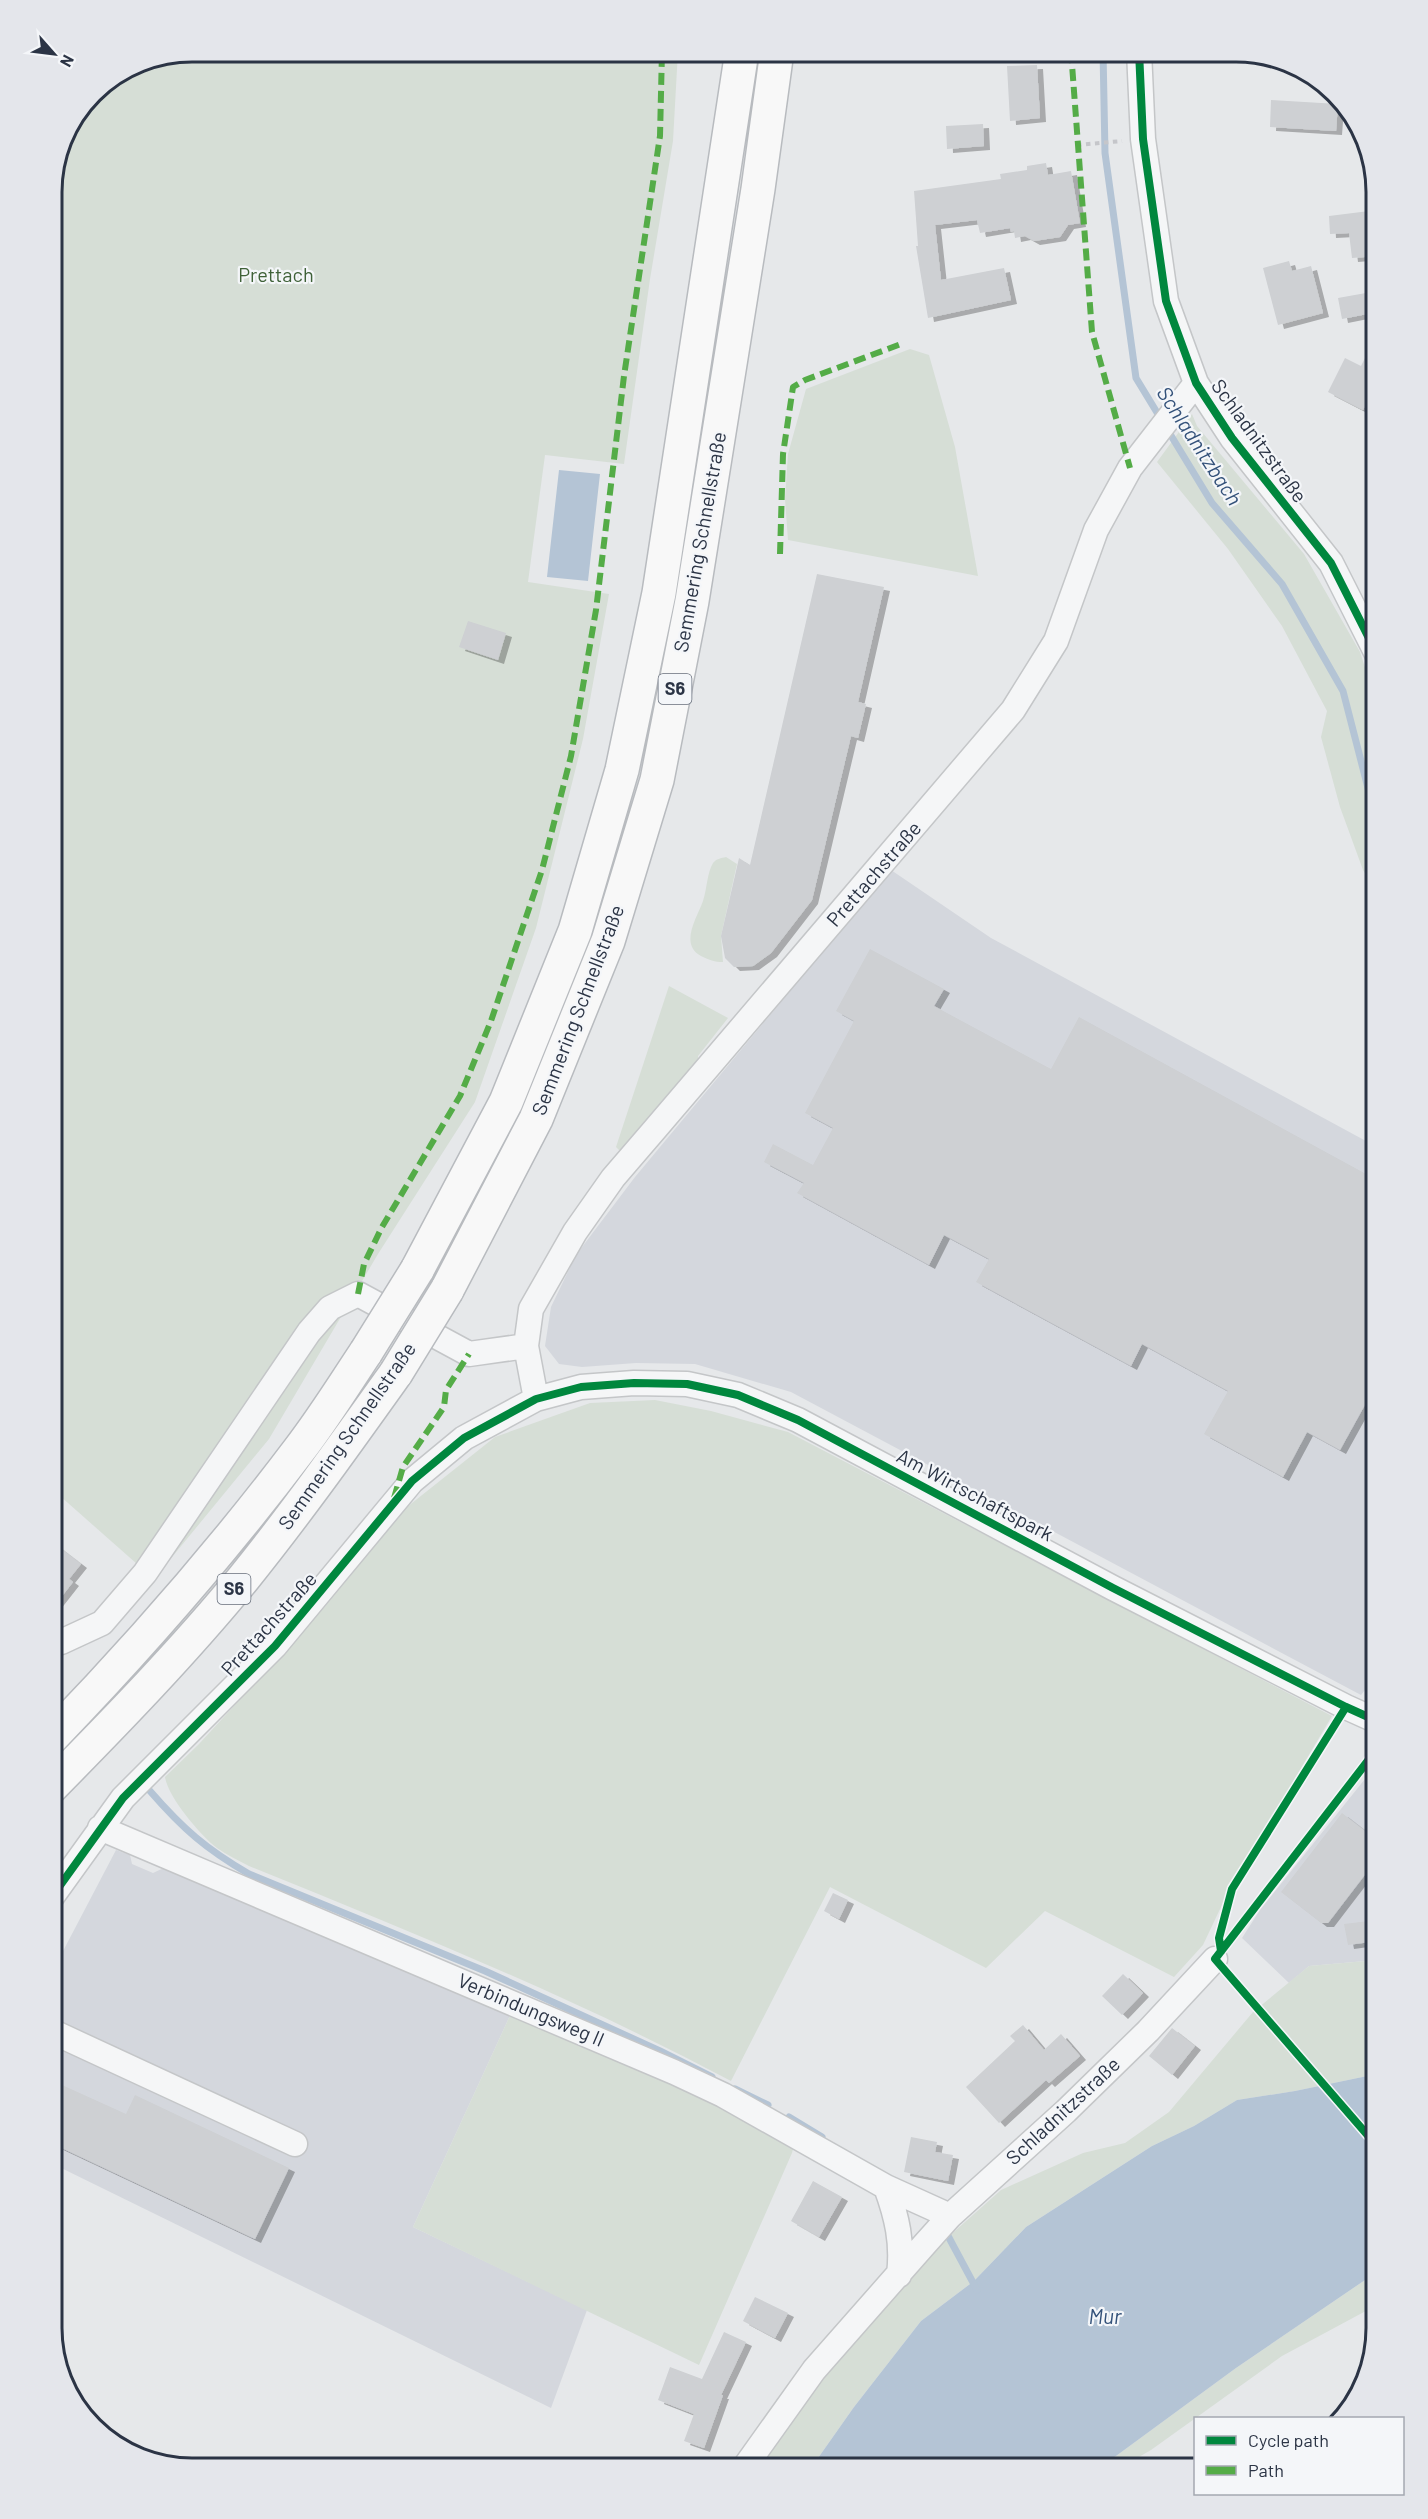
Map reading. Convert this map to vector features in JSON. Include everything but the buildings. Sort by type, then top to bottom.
[{"type":"highway","name":"Semmering Schnellstraße","points":[[62,1726],[160,1622],[223,1548],[300,1449],[366,1352],[417,1270],[506,1101],[575,931],[622,770],[658,593],[740,62]]},
{"type":"highway","name":"Semmering Schnellstraße","points":[[62,1776],[117,1720],[242,1579],[327,1470],[396,1373],[447,1290],[536,1119],[608,941],[657,780],[694,589],[756,201],[775,62]]},
{"type":"street","name":"Schladnitzstraße","points":[[1140,62],[1143,139],[1166,301],[1189,392],[1232,438],[1331,563],[1366,632]]},
{"type":"street","name":"Prettachstraße","points":[[62,1882],[100,1828],[149,1770],[275,1646],[412,1481],[464,1438],[536,1400],[526,1346],[531,1309],[544,1282],[575,1232],[613,1178],[1013,710],[1056,641],[1096,530],[1130,468],[1189,392]]},
{"type":"street","points":[[62,1642],[102,1623],[145,1573],[309,1332],[330,1308],[358,1294],[469,1354],[526,1346]]},
{"type":"street","name":"Am Wirtschaftspark","points":[[536,1400],[581,1387],[634,1383],[687,1384],[738,1395],[798,1420],[1113,1588],[1366,1716]]},
{"type":"street","name":"Verbindungsweg II","points":[[100,1828],[674,2072],[723,2095],[886,2187],[950,2216]]},
{"type":"street","name":"Schladnitzstraße","points":[[751,2458],[814,2370],[950,2216],[1132,2047],[1215,1959]]},
{"type":"street","points":[[62,2036],[295,2144]]},
{"type":"street","points":[[886,2187],[896,2214],[901,2240],[899,2275]]},
{"type":"path","points":[[1077,145],[1127,140]]},
{"type":"shaded area","points":[[891,870],[991,938],[1366,1141],[1366,1689],[1361,1695],[791,1392],[695,1364],[636,1363],[582,1367],[559,1364],[545,1346],[551,1307],[576,1255],[635,1177]]},
{"type":"shaded area","points":[[1366,1778],[1366,1961],[1309,1966],[1289,1983],[1242,1938],[1260,1910]]},
{"type":"shaded area","points":[[116,1850],[130,1855],[132,1864],[153,1873],[168,1866],[513,2009],[413,2227],[587,2310],[551,2408],[62,2168],[62,1953]]},
{"type":"green space","name":"Prettach","points":[[183,62],[677,62],[673,141],[650,279],[624,464],[545,455],[528,582],[609,594],[583,739],[536,928],[475,1102],[378,1254],[269,1439],[154,1579],[62,1498],[62,183],[71,142],[83,119],[119,83],[150,68],[167,64]]},
{"type":"green space","points":[[910,349],[929,355],[955,447],[978,576],[788,540],[785,499],[788,454],[806,389]]},
{"type":"green space","points":[[1192,414],[1197,426],[1304,554],[1360,652],[1366,671],[1366,875],[1340,807],[1321,737],[1327,711],[1282,626],[1228,549],[1157,462]]},
{"type":"green space","points":[[726,857],[737,864],[721,936],[723,962],[720,962],[701,956],[691,945],[690,938],[703,901],[711,867],[720,858]]},
{"type":"green space","points":[[669,986],[728,1018],[698,1056],[698,1063],[620,1151],[616,1147]]},
{"type":"green space","points":[[655,1400],[711,1411],[788,1432],[1332,1716],[1230,1888],[1203,1945],[1174,1977],[1045,1911],[986,1968],[830,1887],[731,2081],[553,1994],[432,1941],[249,1866],[217,1848],[202,1834],[178,1805],[165,1777],[199,1744],[323,1609],[407,1507],[495,1437],[590,1403]]},
{"type":"green space","points":[[1366,1961],[1366,2076],[1237,2100],[1194,2126],[1152,2146],[1026,2227],[974,2281],[921,2321],[854,2407],[818,2458],[765,2458],[802,2403],[867,2325],[938,2246],[1001,2190],[1083,2153],[1125,2143],[1169,2112],[1253,2012],[1309,1966]]},
{"type":"green space","points":[[513,2009],[589,2039],[794,2145],[699,2365],[413,2227]]},
{"type":"green space","points":[[1366,2279],[1366,2311],[1282,2356],[1137,2458],[1113,2458],[1236,2368]]},
{"type":"water","points":[[559,470],[600,474],[588,581],[547,577]]},
{"type":"water","name":"Mur","points":[[1366,2076],[1366,2279],[1236,2368],[1113,2458],[818,2458],[854,2407],[921,2321],[974,2281],[1026,2227],[1152,2146],[1194,2126],[1237,2100]]},
{"type":"waterway","name":"Schladnitzbach","points":[[1103,62],[1105,153],[1136,378],[1212,503],[1282,584],[1343,691],[1366,780]]},
{"type":"waterway","points":[[150,1791],[196,1837],[220,1856],[249,1874],[485,1971],[712,2077]]},
{"type":"waterway","points":[[735,2089],[768,2105]]},
{"type":"waterway","points":[[789,2117],[822,2137]]},
{"type":"waterway","points":[[947,2234],[977,2290]]},
{"type":"marked path","points":[[358,1294],[364,1264],[382,1227],[460,1096],[491,1021],[542,870],[571,756],[596,610],[624,376],[660,136],[662,62]]},
{"type":"marked path","points":[[1072,62],[1092,332],[1130,468]]},
{"type":"marked path","points":[[780,554],[783,454],[793,387],[805,380],[901,344]]},
{"type":"marked path","points":[[394,1498],[403,1467],[444,1407],[446,1390],[469,1354]]},
{"type":"cycle path","points":[[1140,62],[1143,139],[1166,301],[1196,383],[1232,438],[1331,563],[1366,632]]},
{"type":"cycle path","points":[[62,1883],[123,1798],[275,1646],[412,1481],[464,1438],[536,1399],[581,1387],[634,1383],[687,1384],[738,1395],[798,1420],[1113,1588],[1366,1716]]},
{"type":"cycle path","points":[[1221,1951],[1219,1938],[1232,1889],[1346,1707]]},
{"type":"cycle path","points":[[1366,1763],[1215,1959],[1366,2133]]}]
